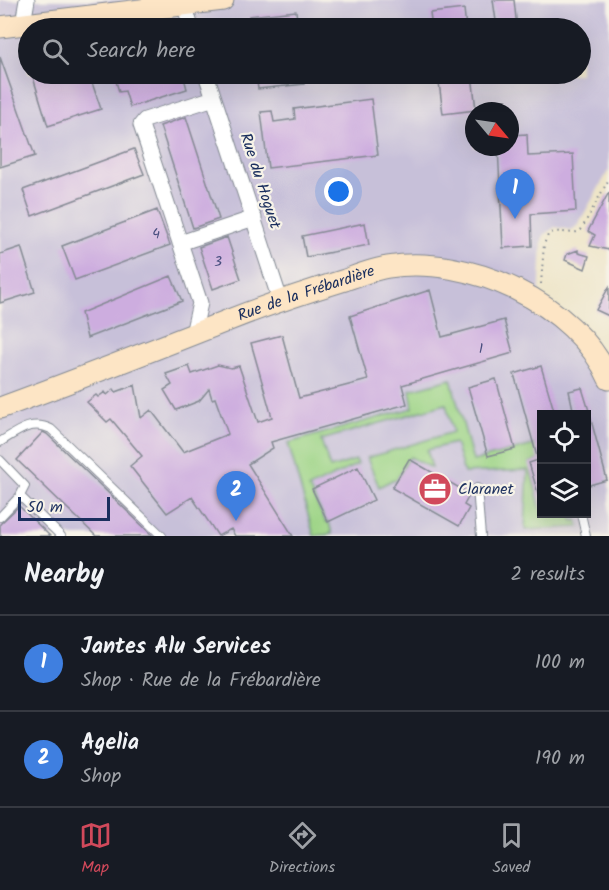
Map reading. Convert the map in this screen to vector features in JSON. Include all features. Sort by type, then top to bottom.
[{"type":"street","points":[[24,18],[27,0]]},
{"type":"street","points":[[71,18],[223,0]]},
{"type":"street","points":[[185,6],[188,18]]},
{"type":"street","points":[[0,27],[18,24]]},
{"type":"street","name":"Rue du Hoguet","points":[[209,84],[280,300]]},
{"type":"street","points":[[193,334],[200,303],[141,125],[145,120],[214,98]]},
{"type":"street","points":[[180,243],[254,218]]},
{"type":"street","name":"Rue de la Frébardière","points":[[0,408],[87,377],[280,300],[387,267],[430,264],[480,274],[539,302],[604,356],[609,379]]},
{"type":"lane","points":[[0,442],[32,424],[51,429],[162,536]]},
{"type":"lane","points":[[0,460],[25,486],[20,496],[0,517]]},
{"type":"lane","points":[[477,488],[481,536]]},
{"type":"lane","points":[[20,496],[61,536]]},
{"type":"lane","points":[[581,518],[586,536]]},
{"type":"path","points":[[539,302],[544,243],[548,235],[556,231],[573,234],[581,230],[609,179]]},
{"type":"shaded area","points":[[0,0],[609,0],[609,170],[577,226],[571,230],[555,227],[544,235],[539,302],[599,359],[609,352],[609,536],[0,536]]},
{"type":"green space","points":[[451,379],[473,461],[537,444],[537,460],[529,463],[537,494],[537,518],[572,518],[573,521],[577,520],[579,527],[525,530],[528,470],[464,473],[455,443],[427,450],[432,468],[410,457],[396,481],[392,480],[379,487],[367,458],[453,432],[446,404],[321,440],[330,468],[356,460],[358,464],[309,488],[326,522],[329,522],[332,534],[314,536],[288,443],[413,408],[410,390]]},
{"type":"building","points":[[493,0],[514,0],[516,18],[496,18]]},
{"type":"building","points":[[464,9],[465,18],[431,18],[430,13]]},
{"type":"building","points":[[296,11],[297,18],[249,18],[249,16]]},
{"type":"building","points":[[0,57],[35,156],[0,167]]},
{"type":"building","points":[[35,84],[92,84],[101,109],[48,126]]},
{"type":"building","points":[[117,84],[186,84],[187,89],[130,107],[125,91],[119,92]]},
{"type":"building","points":[[257,84],[304,84],[258,89]]},
{"type":"building","points":[[439,84],[473,84],[475,102],[465,102],[465,111],[443,114]]},
{"type":"building","points":[[371,99],[378,155],[268,168],[261,112],[272,111],[274,122],[295,119],[294,109]]},
{"type":"building","points":[[186,117],[219,219],[193,228],[160,126]]},
{"type":"building","points":[[519,134],[527,134],[528,156],[573,154],[576,211],[531,214],[532,246],[503,248],[498,156],[519,156]]},
{"type":"building","points":[[134,149],[144,174],[32,216],[23,190]]},
{"type":"building","points":[[609,192],[609,250],[590,246],[595,235],[588,231]]},
{"type":"building","points":[[157,210],[170,245],[75,280],[62,246]]},
{"type":"building","points":[[365,223],[369,245],[306,257],[302,236]]},
{"type":"building","points":[[227,237],[241,279],[213,289],[199,247]]},
{"type":"building","points":[[21,247],[35,292],[0,303],[0,254]]},
{"type":"building","points":[[578,250],[578,253],[589,256],[585,269],[565,260],[567,254]]},
{"type":"building","points":[[171,276],[182,301],[87,338],[81,313]]},
{"type":"building","points":[[609,287],[609,316],[596,310]]},
{"type":"building","points":[[430,290],[442,337],[504,320],[513,353],[402,385],[407,404],[271,442],[273,448],[248,464],[293,536],[235,536],[231,529],[218,536],[192,497],[167,513],[130,466],[142,456],[111,419],[107,422],[87,402],[96,395],[98,397],[105,392],[107,395],[114,389],[116,392],[135,385],[141,418],[151,410],[183,452],[228,434],[215,398],[212,399],[209,389],[199,401],[176,410],[164,390],[172,385],[166,374],[189,366],[192,374],[218,365],[231,368],[239,366],[258,422],[272,417],[251,343],[282,335],[299,398],[368,380],[350,316]]},
{"type":"building","points":[[541,366],[554,410],[537,410],[537,456],[514,374]]},
{"type":"building","points":[[496,379],[515,449],[488,456],[468,387]]},
{"type":"building","points":[[582,388],[589,410],[573,410],[569,391]]},
{"type":"building","points":[[591,420],[607,480],[591,485]]},
{"type":"building","points":[[43,432],[153,536],[96,536],[17,460]]},
{"type":"building","points":[[409,459],[470,494],[464,505],[469,508],[459,526],[392,488]]},
{"type":"building","points":[[537,460],[537,490],[529,463]]},
{"type":"building","points":[[358,467],[374,500],[328,522],[312,489]]},
{"type":"building","points":[[19,506],[50,536],[0,536],[0,524]]},
{"type":"place","name":"Jantes Alu Services","points":[[515,219]]},
{"type":"place","name":"Claranet","points":[[435,489]]},
{"type":"place","name":"Agelia","points":[[236,521]]}]
